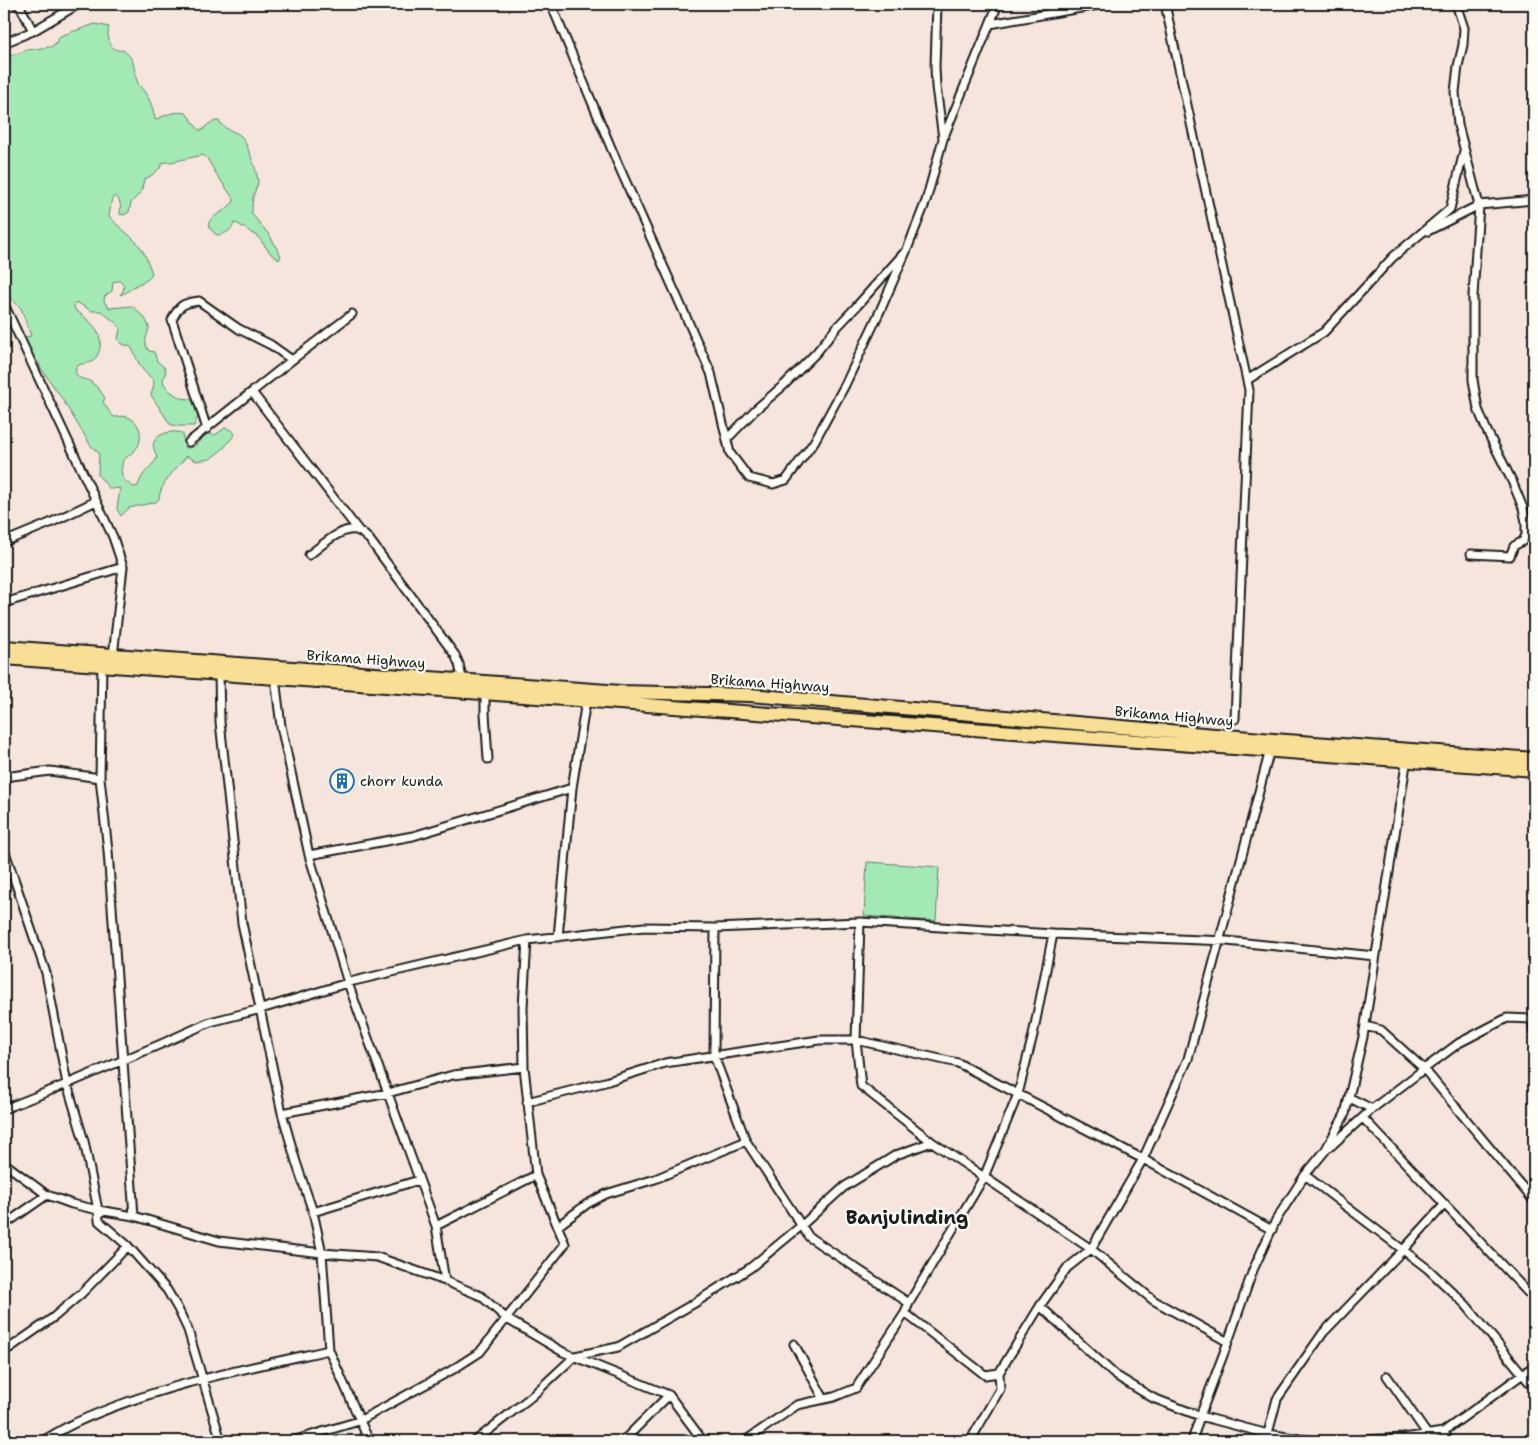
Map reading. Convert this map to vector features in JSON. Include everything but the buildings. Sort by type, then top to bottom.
[{"type":"highway","name":"Brikama Highway","points":[[4,647],[17,654],[102,665],[275,678],[621,692],[750,695],[1272,745]]},
{"type":"highway","name":"Brikama Highway","points":[[4,658],[17,654],[113,656],[463,686],[485,693],[586,701],[1408,755],[1534,759]]},
{"type":"highway","name":"Brikama Highway","points":[[1408,755],[1534,770]]},
{"type":"street","points":[[18,4],[32,31]]},
{"type":"street","points":[[4,42],[32,31],[79,4]]},
{"type":"street","points":[[551,4],[617,162],[711,373],[730,453],[749,478],[773,484],[786,480],[814,442],[845,385],[908,248],[926,201],[943,139],[998,4]]},
{"type":"street","points":[[937,4],[935,66],[943,139]]},
{"type":"street","points":[[990,24],[1104,4]]},
{"type":"street","points":[[1165,4],[1249,390],[1235,719]]},
{"type":"street","points":[[1456,4],[1464,28],[1455,92],[1458,125],[1479,205],[1473,296],[1473,380],[1478,409],[1512,481],[1523,508],[1526,522],[1526,535],[1522,541],[1514,546],[1510,556],[1471,554]]},
{"type":"street","points":[[1247,380],[1324,332],[1393,257],[1450,209],[1465,150]]},
{"type":"street","points":[[1417,237],[1479,205],[1534,200]]},
{"type":"street","points":[[727,439],[816,353],[908,248]]},
{"type":"street","points":[[207,429],[172,320],[176,312],[186,303],[199,301],[239,329],[271,345],[292,360]]},
{"type":"street","points":[[4,304],[113,537],[122,567],[113,656]]},
{"type":"street","points":[[189,442],[352,314]]},
{"type":"street","points":[[252,392],[359,531],[369,539],[455,655],[459,664],[463,686]]},
{"type":"street","points":[[4,542],[96,501]]},
{"type":"street","points":[[310,555],[342,531],[359,531]]},
{"type":"street","points":[[4,604],[122,567]]},
{"type":"street","points":[[102,665],[100,778],[108,851],[134,1216]]},
{"type":"street","points":[[219,674],[220,722],[242,923],[282,1113],[313,1212],[322,1252],[329,1350],[369,1441]]},
{"type":"street","points":[[275,678],[281,726],[309,855],[348,983],[436,1226],[444,1281]]},
{"type":"street","points":[[485,693],[488,759]]},
{"type":"street","points":[[558,937],[572,788],[586,701]]},
{"type":"street","points":[[970,1441],[1000,1389],[999,1373],[1040,1306],[1067,1268],[1091,1249],[1143,1159],[1188,1059],[1272,745]]},
{"type":"street","points":[[1192,1441],[1253,1270],[1276,1220],[1325,1151],[1345,1114],[1350,1098],[1364,1026],[1408,755]]},
{"type":"street","points":[[4,778],[50,771],[100,778]]},
{"type":"street","points":[[309,855],[413,836],[572,788]]},
{"type":"street","points":[[4,849],[46,972],[67,1084],[84,1141],[99,1221],[128,1246],[167,1290],[178,1309],[188,1330],[221,1441]]},
{"type":"street","points":[[4,1109],[210,1022],[348,983],[527,940],[644,927],[716,928],[860,922],[1053,934],[1221,940],[1375,956]]},
{"type":"street","points":[[860,922],[856,1040],[861,1086],[932,1142],[1091,1249],[1153,1300],[1228,1342]]},
{"type":"street","points":[[716,928],[714,1056],[746,1141],[809,1237],[909,1303]]},
{"type":"street","points":[[744,1441],[797,1405],[834,1397],[856,1388],[904,1313],[984,1177],[1018,1094],[1033,1034],[1053,934]]},
{"type":"street","points":[[292,1441],[359,1421],[452,1370],[480,1352],[565,1244],[536,1175],[524,1067],[523,1007],[527,940]]},
{"type":"street","points":[[1325,1151],[1372,1110],[1459,1043],[1507,1018],[1533,1019],[1534,1035]]},
{"type":"street","points":[[1364,1026],[1381,1030],[1424,1069],[1534,1201]]},
{"type":"street","points":[[527,1102],[605,1082],[665,1063],[819,1040],[856,1040],[958,1063],[1143,1159],[1272,1230]]},
{"type":"street","points":[[282,1113],[388,1092],[453,1075],[524,1067]]},
{"type":"street","points":[[1350,1098],[1372,1110]]},
{"type":"street","points":[[1363,1118],[1534,1299]]},
{"type":"street","points":[[558,1226],[587,1204],[606,1194],[655,1179],[746,1141]]},
{"type":"street","points":[[475,1441],[532,1396],[575,1356],[618,1347],[693,1304],[750,1268],[844,1187],[896,1155],[932,1142]]},
{"type":"street","points":[[4,1163],[47,1194],[72,1204],[134,1216],[219,1240],[377,1257],[444,1281],[481,1296],[507,1319],[562,1352],[669,1395],[703,1441]]},
{"type":"street","points":[[436,1226],[536,1175]]},
{"type":"street","points":[[1306,1176],[1428,1270],[1466,1305],[1534,1388]]},
{"type":"street","points":[[313,1212],[420,1180]]},
{"type":"street","points":[[4,1225],[47,1194]]},
{"type":"street","points":[[1267,1438],[1277,1399],[1296,1369],[1323,1333],[1445,1204]]},
{"type":"street","points":[[4,1352],[54,1317],[82,1293],[128,1246]]},
{"type":"street","points":[[1040,1306],[1115,1375],[1153,1398],[1267,1438],[1314,1441]]},
{"type":"street","points":[[904,1313],[985,1374],[999,1373]]},
{"type":"street","points":[[794,1344],[824,1399]]},
{"type":"street","points":[[42,1441],[74,1423],[136,1399],[202,1378],[329,1350]]},
{"type":"street","points":[[1340,1441],[1404,1438],[1444,1432],[1534,1366]]},
{"type":"street","points":[[1387,1376],[1427,1434]]},
{"type":"street","points":[[623,1441],[669,1395]]},
{"type":"street","points":[[1444,1432],[1450,1441]]},
{"type":"green space","points":[[95,24],[109,27],[108,35],[112,47],[123,50],[128,54],[133,63],[139,85],[149,100],[155,120],[178,112],[186,113],[199,130],[203,130],[212,122],[219,121],[226,128],[241,136],[249,151],[258,179],[254,193],[252,214],[270,236],[281,256],[279,260],[271,254],[258,237],[238,224],[234,223],[230,230],[220,235],[211,230],[209,222],[211,219],[234,202],[207,158],[203,155],[162,164],[160,168],[144,180],[141,192],[131,203],[129,212],[124,215],[120,214],[118,198],[116,196],[112,198],[109,216],[140,247],[152,273],[147,280],[120,295],[124,286],[121,281],[113,282],[112,291],[105,296],[104,301],[109,308],[132,306],[145,318],[149,327],[146,345],[149,351],[154,352],[157,361],[166,371],[163,380],[164,384],[180,398],[190,399],[199,414],[194,426],[175,426],[170,424],[151,395],[154,385],[153,380],[143,370],[131,347],[120,343],[118,339],[120,329],[117,324],[101,311],[92,311],[76,302],[75,310],[94,326],[100,341],[96,358],[91,362],[76,367],[76,375],[97,387],[105,398],[103,402],[114,417],[124,416],[130,418],[136,423],[140,431],[138,446],[123,460],[122,476],[129,484],[134,487],[138,486],[144,474],[157,458],[154,442],[162,434],[176,432],[183,434],[184,447],[188,448],[197,444],[207,433],[215,435],[225,428],[232,430],[235,434],[223,449],[210,459],[196,461],[187,456],[162,487],[159,499],[156,502],[129,508],[121,516],[117,509],[120,488],[110,489],[98,475],[99,453],[91,446],[39,363],[31,357],[22,341],[23,337],[31,336],[21,308],[9,297],[4,279],[4,58],[27,50],[50,47],[55,44],[60,36]]},
{"type":"green space","points":[[867,862],[939,867],[936,921],[864,916]]},
{"type":"place","name":"chorr kunda","points":[[342,781]]},
{"type":"district","name":"Banjulinding","points":[[907,1217]]}]
